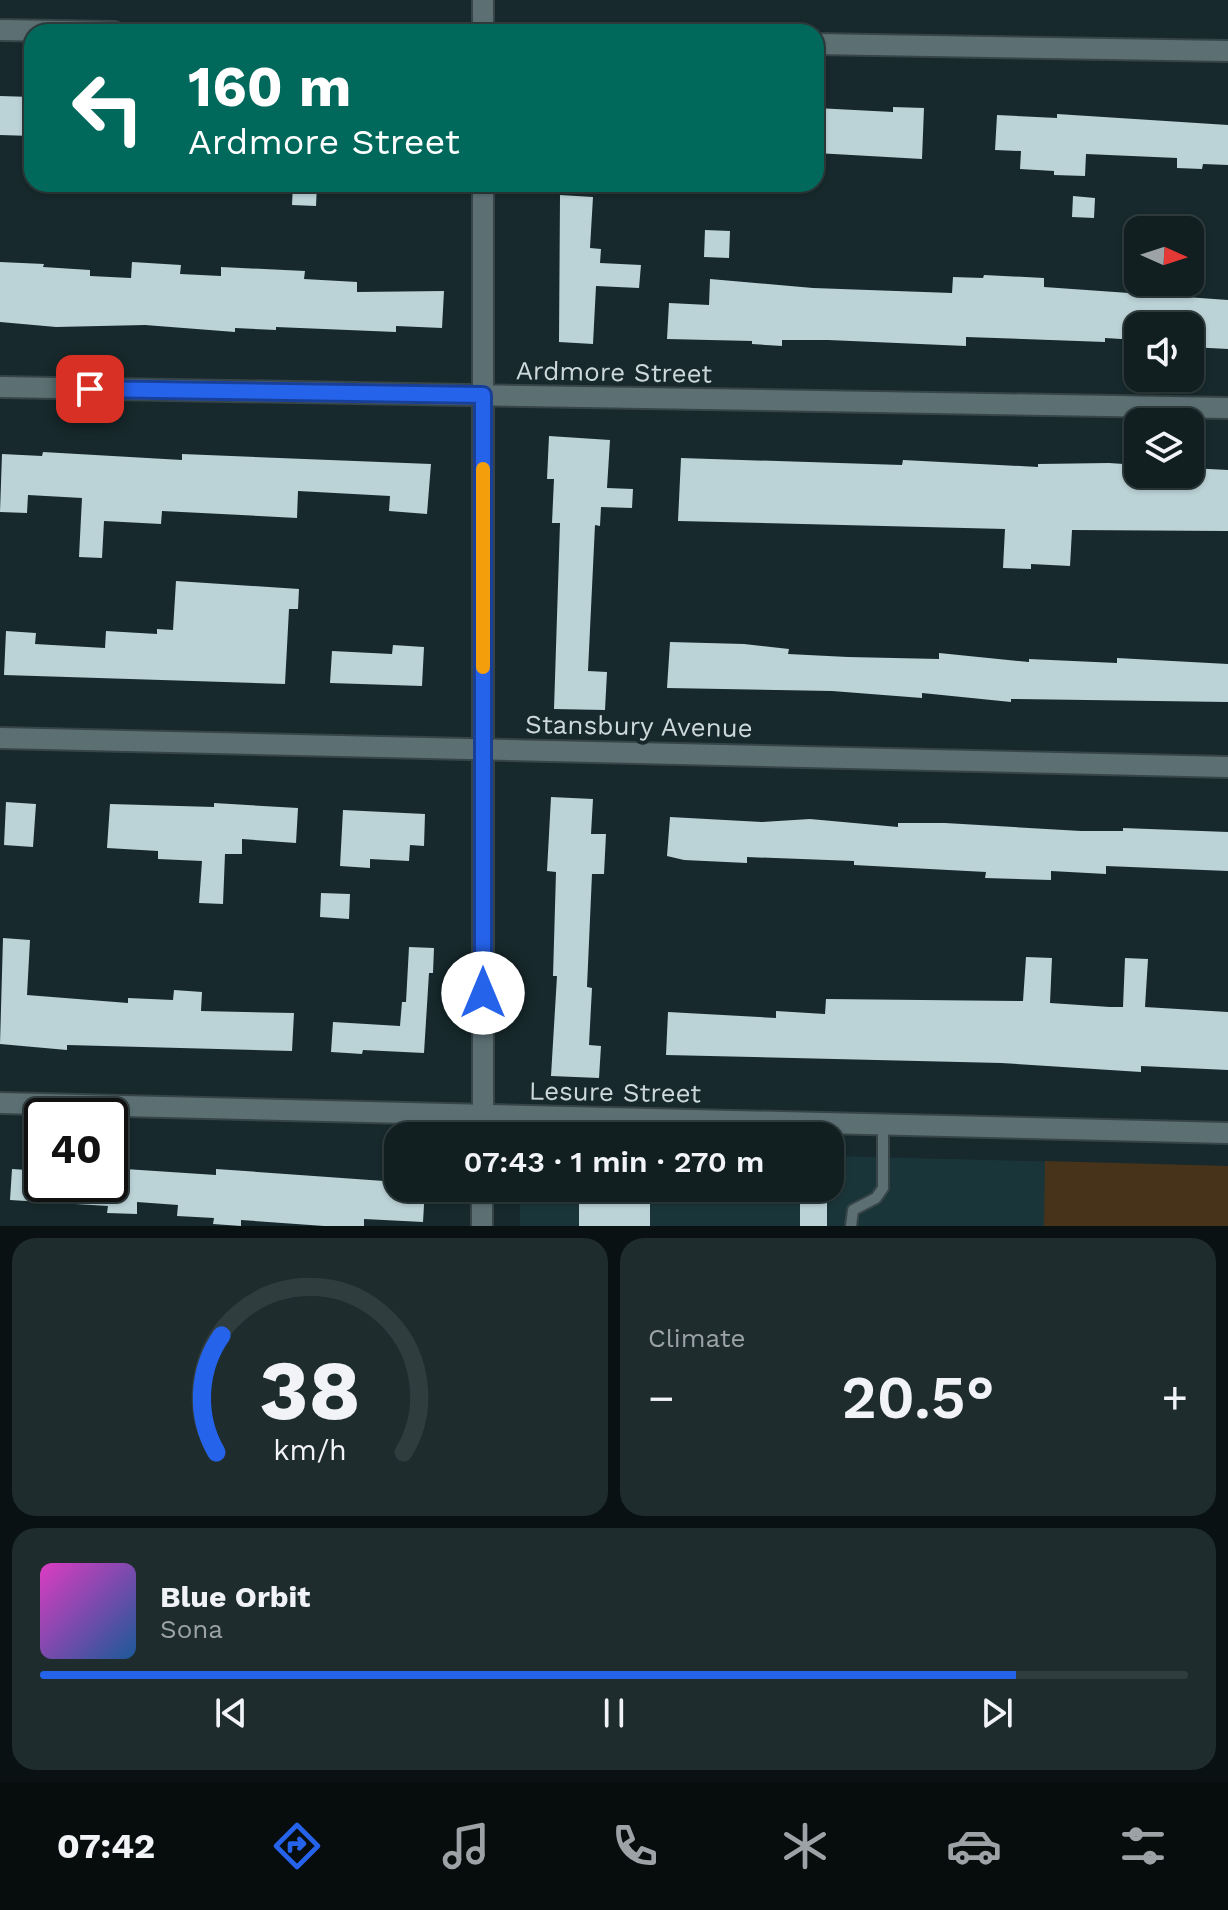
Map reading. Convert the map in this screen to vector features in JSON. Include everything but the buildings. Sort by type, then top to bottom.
[{"type":"street","points":[[483,0],[483,24]]},
{"type":"street","points":[[0,30],[24,30]]},
{"type":"street","points":[[824,44],[1228,51]]},
{"type":"street","points":[[483,192],[483,1122]]},
{"type":"street","name":"Ardmore Street","points":[[0,387],[1228,408]]},
{"type":"street","name":"Stansbury Avenue","points":[[0,738],[1228,767]]},
{"type":"street","name":"Lesure Street","points":[[0,1103],[399,1122]]},
{"type":"street","name":"Lesure Street","points":[[844,1125],[1228,1133]]},
{"type":"street","points":[[482,1202],[482,1226]]},
{"type":"lane","points":[[851,1226],[853,1210],[876,1198],[883,1188],[883,1125]]},
{"type":"shaded area","points":[[844,1156],[1228,1166],[1228,1226],[520,1226],[520,1202],[844,1202]]},
{"type":"shaded area","points":[[1045,1161],[1228,1166],[1228,1226],[1044,1226]]},
{"type":"slow traffic","points":[[483,469],[483,667]]},
{"type":"route","points":[[90,389],[483,395],[483,993]]}]
